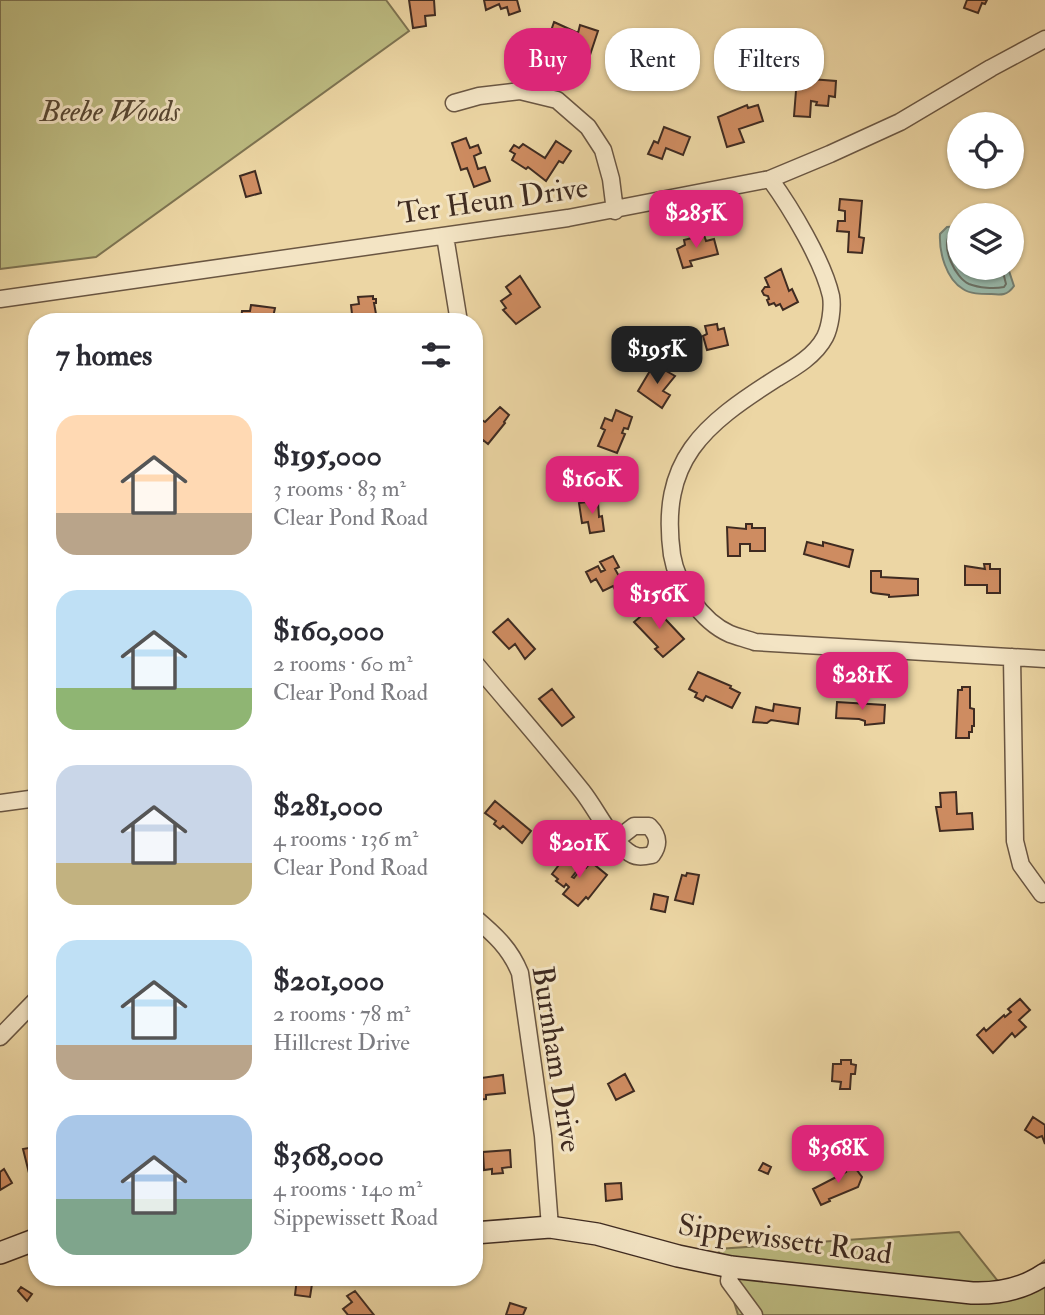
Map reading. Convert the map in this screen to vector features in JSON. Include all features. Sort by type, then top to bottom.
[{"type":"main road","name":"Sippewissett Road","points":[[483,1232],[550,1227],[597,1234],[731,1267],[972,1293],[1017,1289],[1045,1274]]},
{"type":"main road","points":[[0,1253],[28,1243]]},
{"type":"street","name":"Ter Heun Drive","points":[[0,299],[615,211],[770,179],[900,122],[990,68],[1045,39]]},
{"type":"street","points":[[454,103],[479,96],[520,91],[557,100],[588,127],[603,150],[611,178],[615,211]]},
{"type":"street","points":[[770,179],[826,279],[832,298],[832,311],[825,337],[811,355],[740,402],[706,429],[685,458],[673,487],[669,530],[674,563],[686,592],[706,617],[727,633],[755,642],[1045,659]]},
{"type":"street","points":[[445,236],[457,313]]},
{"type":"street","points":[[1013,657],[1015,841],[1021,864],[1042,894]]},
{"type":"street","points":[[483,673],[583,793],[616,840]]},
{"type":"street","points":[[0,803],[28,798]]},
{"type":"street","name":"Burnham Drive","points":[[483,924],[502,941],[514,957],[520,972],[543,1136],[550,1227]]},
{"type":"street","points":[[0,1037],[28,1008]]},
{"type":"street","points":[[731,1267],[729,1281],[754,1315]]},
{"type":"green space","name":"Beebe Woods","points":[[0,0],[386,0],[409,31],[96,257],[0,269]]},
{"type":"green space","points":[[959,1232],[1005,1290],[1014,1287],[1045,1260],[1045,1315],[738,1315],[718,1249]]},
{"type":"water","points":[[947,227],[947,270],[942,257],[940,234]]},
{"type":"water","points":[[953,280],[1012,280],[1014,286],[1001,295],[972,293]]},
{"type":"building","points":[[409,0],[434,0],[435,15],[425,16],[426,26],[413,28]]},
{"type":"building","points":[[484,0],[517,0],[520,11],[509,15],[507,7],[501,9],[499,4],[486,10]]},
{"type":"building","points":[[967,0],[987,0],[985,4],[982,3],[978,13],[964,8]]},
{"type":"building","points":[[554,22],[567,28],[552,28]]},
{"type":"building","points":[[591,29],[598,31],[591,52]]},
{"type":"building","points":[[824,80],[836,81],[835,97],[829,96],[828,106],[816,105],[817,102],[811,101],[810,117],[794,116],[796,91],[824,91]]},
{"type":"building","points":[[747,105],[748,108],[758,105],[763,121],[739,129],[744,142],[727,147],[718,117]]},
{"type":"building","points":[[664,127],[690,137],[683,155],[666,148],[662,159],[648,154],[654,141],[658,143]]},
{"type":"building","points":[[466,138],[470,148],[478,145],[481,153],[474,156],[478,169],[485,167],[490,181],[474,187],[467,168],[461,170],[452,143]]},
{"type":"building","points":[[556,141],[571,151],[563,163],[559,161],[546,181],[528,167],[526,169],[512,160],[515,154],[510,151],[514,145],[519,148],[523,144],[545,158]]},
{"type":"building","points":[[255,171],[261,193],[246,197],[240,176]]},
{"type":"building","points":[[840,199],[862,201],[859,237],[864,238],[862,253],[848,252],[849,232],[837,231],[838,221],[845,221],[845,211],[839,210]]},
{"type":"building","points":[[704,235],[706,241],[714,239],[718,254],[690,261],[692,266],[683,268],[677,249],[685,245],[684,240]]},
{"type":"building","points":[[781,269],[789,291],[792,289],[798,302],[783,310],[780,304],[769,305],[768,296],[762,291],[769,287],[765,278]]},
{"type":"building","points":[[520,276],[540,307],[516,324],[503,310],[506,308],[501,301],[511,294],[506,287]]},
{"type":"building","points":[[373,296],[373,299],[376,299],[376,313],[352,313],[351,305],[359,304],[358,297]]},
{"type":"building","points":[[251,305],[275,308],[274,313],[242,313],[250,311]]},
{"type":"building","points":[[717,324],[718,330],[724,328],[728,345],[707,350],[703,336],[707,334],[705,326]]},
{"type":"building","points":[[654,364],[675,376],[663,391],[670,395],[662,408],[638,391]]},
{"type":"building","points":[[500,407],[509,415],[488,444],[483,440],[483,421],[485,422]]},
{"type":"building","points":[[616,410],[632,417],[628,429],[624,428],[622,433],[625,434],[617,453],[598,446],[605,430],[601,428],[605,418],[612,421]]},
{"type":"building","points":[[598,502],[604,531],[590,533],[588,522],[582,523],[579,503]]},
{"type":"building","points":[[746,524],[752,524],[752,528],[765,528],[765,551],[750,551],[750,544],[740,544],[740,556],[728,556],[727,527],[746,529]]},
{"type":"building","points":[[807,542],[823,546],[823,542],[853,550],[849,567],[804,554]]},
{"type":"building","points":[[613,556],[619,567],[615,569],[621,580],[625,578],[631,590],[619,597],[613,586],[603,591],[596,579],[591,582],[586,572],[598,566],[601,572],[605,570],[600,562]]},
{"type":"building","points":[[984,564],[990,564],[990,569],[1000,569],[1000,593],[987,593],[987,585],[965,585],[965,566],[985,569]]},
{"type":"building","points":[[871,571],[881,571],[881,577],[918,579],[918,595],[889,597],[871,592]]},
{"type":"building","points":[[653,606],[684,639],[663,657],[655,649],[658,647],[634,622]]},
{"type":"building","points":[[508,619],[535,649],[525,659],[515,644],[509,649],[493,632]]},
{"type":"building","points":[[698,672],[731,686],[730,688],[740,693],[732,708],[706,696],[703,701],[695,697],[697,693],[689,689]]},
{"type":"building","points":[[962,687],[970,687],[970,708],[974,709],[974,726],[972,732],[969,732],[969,738],[956,738],[958,690],[962,690]]},
{"type":"building","points":[[552,689],[574,717],[562,726],[539,699]]},
{"type":"building","points":[[837,702],[885,705],[884,723],[865,725],[865,721],[859,719],[836,718]]},
{"type":"building","points":[[774,704],[800,708],[798,724],[771,720],[767,723],[753,722],[756,707],[773,711]]},
{"type":"building","points":[[956,792],[957,814],[972,813],[973,829],[940,831],[936,807],[941,807],[940,793]]},
{"type":"building","points":[[495,801],[531,831],[522,843],[503,826],[500,829],[494,824],[496,821],[485,813]]},
{"type":"building","points":[[565,857],[579,868],[572,877],[574,878],[583,866],[586,868],[591,862],[607,875],[588,899],[586,897],[578,906],[563,894],[569,887],[556,881],[558,879],[552,874]]},
{"type":"building","points":[[687,873],[699,875],[693,904],[675,900],[682,875],[686,876]]},
{"type":"building","points":[[654,894],[668,897],[665,912],[651,909]]},
{"type":"building","points":[[1020,999],[1030,1010],[1019,1020],[1026,1027],[1015,1037],[1012,1033],[993,1053],[977,1035],[1011,1012],[1008,1009]]},
{"type":"building","points":[[841,1060],[851,1060],[851,1064],[856,1065],[855,1074],[851,1074],[850,1089],[840,1089],[841,1082],[832,1081],[833,1064],[841,1064]]},
{"type":"building","points":[[625,1074],[634,1091],[616,1100],[608,1084]]},
{"type":"building","points":[[503,1075],[505,1093],[486,1095],[486,1099],[483,1099],[483,1078]]},
{"type":"building","points":[[1033,1117],[1045,1125],[1045,1144],[1042,1136],[1037,1138],[1025,1130]]},
{"type":"building","points":[[28,1148],[28,1169],[23,1149]]},
{"type":"building","points":[[510,1150],[511,1167],[502,1168],[503,1173],[492,1174],[492,1169],[484,1170],[483,1152]]},
{"type":"building","points":[[763,1163],[771,1167],[768,1174],[759,1170]]},
{"type":"building","points":[[853,1165],[862,1177],[858,1187],[821,1205],[813,1189],[846,1172],[845,1170]]},
{"type":"building","points":[[4,1169],[12,1183],[0,1190],[0,1172]]},
{"type":"building","points":[[621,1183],[622,1199],[606,1201],[605,1184]]},
{"type":"building","points":[[296,1286],[312,1286],[310,1297],[295,1295]]},
{"type":"building","points":[[21,1287],[32,1294],[27,1301],[18,1291]]},
{"type":"building","points":[[355,1291],[374,1315],[348,1315],[343,1309],[352,1302],[347,1296]]},
{"type":"building","points":[[510,1303],[526,1308],[523,1315],[506,1315]]}]
